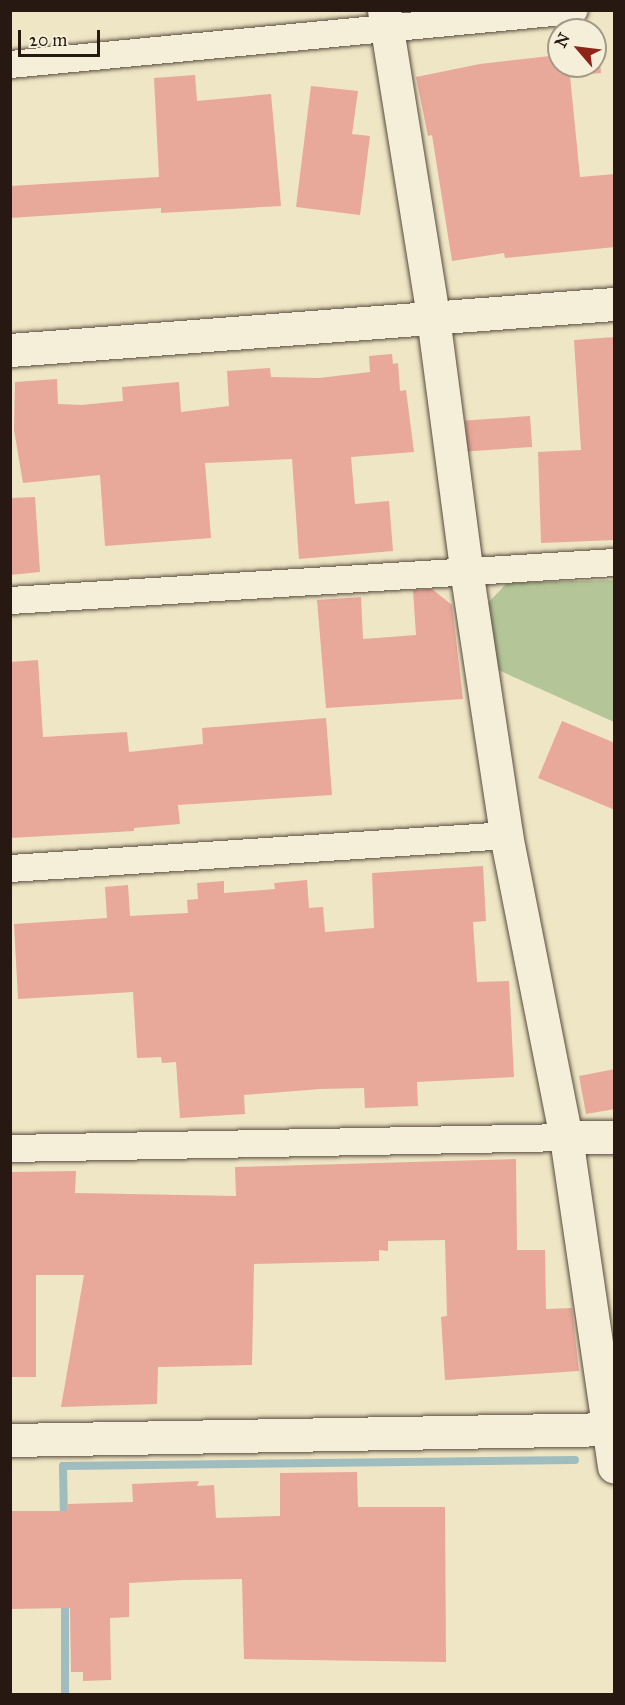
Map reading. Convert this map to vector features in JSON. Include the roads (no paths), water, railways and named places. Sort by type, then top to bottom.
[{"type":"street","points":[[10,64],[386,19],[573,10]]},
{"type":"street","points":[[386,19],[433,317],[466,569],[506,835],[566,1137],[615,1467]]},
{"type":"street","points":[[10,350],[615,304]]},
{"type":"street","points":[[10,600],[466,569],[615,562]]},
{"type":"street","points":[[10,868],[506,835]]},
{"type":"street","points":[[10,1148],[615,1137]]},
{"type":"street","points":[[10,1440],[611,1429]]},
{"type":"waterway","points":[[64,1520],[63,1466],[575,1460]]},
{"type":"waterway","points":[[65,1599],[65,1694]]}]
